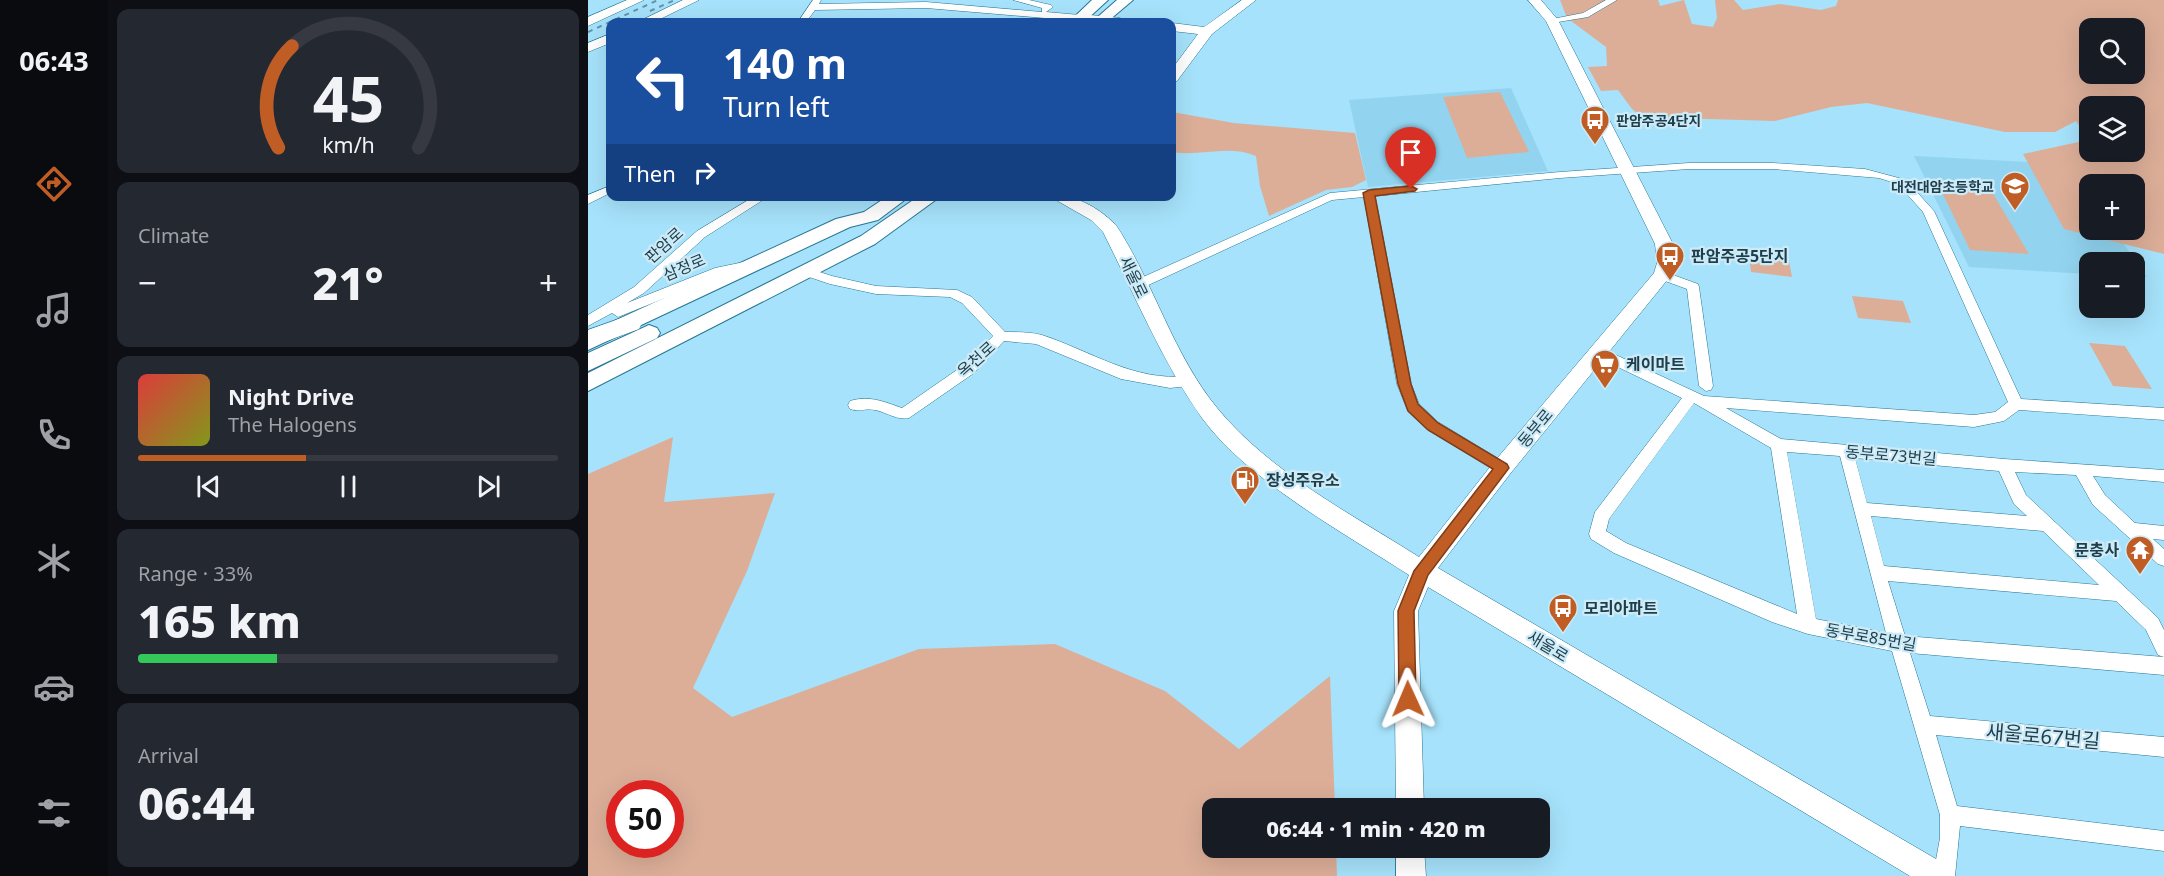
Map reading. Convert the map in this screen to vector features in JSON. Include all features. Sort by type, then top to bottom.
[{"type":"highway","points":[[588,341],[630,323]]},
{"type":"main road","points":[[588,22],[638,0]]},
{"type":"main road","points":[[653,18],[693,0]]},
{"type":"main road","points":[[1080,18],[1101,0]]},
{"type":"main road","points":[[1105,18],[1126,0]]},
{"type":"main road","points":[[1176,69],[1207,31],[1250,0]]},
{"type":"main road","points":[[1534,0],[1552,20],[1664,244],[1666,263],[1662,275]]},
{"type":"main road","points":[[1176,27],[1207,31]]},
{"type":"main road","points":[[588,48],[606,40]]},
{"type":"main road","points":[[588,353],[871,216],[894,201]]},
{"type":"main road","points":[[588,383],[868,240],[925,201]]},
{"type":"main road","name":"새울로","points":[[1083,201],[1110,229],[1188,381],[1210,414],[1247,453],[1304,496],[1422,571],[1938,876]]},
{"type":"main road","points":[[630,323],[843,223],[871,216]]},
{"type":"main road","points":[[588,363],[856,231],[871,216]]},
{"type":"main road","name":"동부로","points":[[1410,798],[1406,611],[1422,571],[1502,468],[1662,275]]},
{"type":"main road","points":[[1410,858],[1411,876]]},
{"type":"street","points":[[1017,0],[1048,8],[1040,15]]},
{"type":"street","points":[[1552,20],[1586,15],[1613,0]]},
{"type":"street","points":[[805,18],[816,4],[926,5],[1040,15],[1049,18]]},
{"type":"street","points":[[1137,285],[1330,197],[1689,166],[1773,166],[1865,172],[1893,178],[1909,188],[1928,211],[1956,267],[2016,404]]},
{"type":"street","points":[[588,200],[606,191]]},
{"type":"street","points":[[1369,193],[1404,384],[1413,407],[1433,426],[1502,468]]},
{"type":"street","name":"판암로","points":[[588,322],[639,290],[701,234],[756,201]]},
{"type":"street","name":"삼정로","points":[[588,322],[655,298],[719,271],[762,263]]},
{"type":"street","name":"옥천로","points":[[804,272],[876,290],[952,293],[967,300],[1001,336],[991,349],[938,393],[904,414],[874,404],[855,405]]},
{"type":"street","points":[[1662,275],[1693,287],[1700,394],[1974,421],[1999,417],[2016,404],[2164,414]]},
{"type":"street","points":[[1001,336],[1038,339],[1121,374],[1170,382],[1188,381]]},
{"type":"street","name":"동부로73번길","points":[[1598,352],[1700,394],[1778,445],[2004,465],[2164,476]]},
{"type":"street","name":"동부로85번길","points":[[1700,394],[1601,517],[1597,534],[1620,548],[1691,581],[1808,626],[1898,644],[2164,666]]},
{"type":"street","points":[[1778,445],[1808,626]]},
{"type":"street","points":[[1846,452],[1877,573],[1950,815],[1950,838],[1944,876]]},
{"type":"street","points":[[2004,465],[2020,500],[2152,624],[2164,649]]},
{"type":"street","points":[[2081,469],[2099,500],[2164,559]]},
{"type":"street","points":[[1860,508],[2045,524]]},
{"type":"street","points":[[2129,529],[2164,532]]},
{"type":"street","points":[[1877,573],[2118,594]]},
{"type":"street","name":"새울로67번길","points":[[1923,725],[2164,747]]},
{"type":"street","points":[[1950,815],[2164,841]]},
{"type":"shaded area","points":[[1560,0],[1658,0],[1660,6],[1684,0],[1692,24],[1713,27],[1717,18],[1715,0],[1734,0],[1743,10],[1780,4],[1821,10],[1836,6],[1838,0],[2164,0],[2164,254],[2108,240],[2145,240],[2145,174],[2079,174],[2079,233],[2064,229],[2023,154],[2079,142],[2079,162],[2145,162],[2145,96],[2079,96],[2079,126],[2076,121],[2055,132],[2005,132],[1867,103],[1831,107],[1775,121],[1642,117],[1632,109],[1618,90],[1601,91],[1588,67],[1607,66],[1606,47],[1567,18]]},
{"type":"shaded area","points":[[1511,88],[1548,171],[1368,187],[1349,100]]},
{"type":"shaded area","points":[[1500,92],[1529,152],[1467,158],[1443,97]]},
{"type":"shaded area","points":[[1176,113],[1234,123],[1355,133],[1366,180],[1352,187],[1326,190],[1269,216],[1260,186],[1256,156],[1235,151],[1176,152]]},
{"type":"shaded area","name":"대전대암초등학교","points":[[1914,156],[2069,164],[2079,195],[2079,240],[2121,240],[2129,252],[2079,252],[2079,273],[1969,267]]},
{"type":"shaded area","points":[[1936,180],[1986,182],[2029,254],[1970,250]]},
{"type":"shaded area","points":[[1749,256],[1789,261],[1792,277],[1751,272]]},
{"type":"shaded area","points":[[1852,296],[1903,301],[1911,323],[1858,318]]},
{"type":"shaded area","points":[[2089,343],[2125,346],[2152,389],[2113,386]]},
{"type":"shaded area","points":[[673,437],[664,502],[775,493],[747,571],[693,688],[732,717],[919,649],[1055,644],[1165,691],[1239,749],[1330,676],[1335,798],[1202,798],[1202,858],[1336,858],[1337,876],[588,876],[588,474]]},
{"type":"railway","points":[[619,18],[658,0]]},
{"type":"railway","points":[[650,11],[675,0]]},
{"type":"railway","points":[[588,32],[606,24]]},
{"type":"place","name":"판암주공4단지","points":[[1595,146]]},
{"type":"place","name":"대전대암초등학교","points":[[2015,212]]},
{"type":"place","name":"판암주공5단지","points":[[1670,282]]},
{"type":"place","name":"케이마트","points":[[1605,390]]},
{"type":"place","name":"장성주유소","points":[[1245,506]]},
{"type":"place","name":"문충사","points":[[2140,576]]},
{"type":"place","name":"모리아파트","points":[[1563,634]]},
{"type":"route","points":[[1408,699],[1406,611],[1422,571],[1502,468],[1433,426],[1413,407],[1404,384],[1369,193],[1411,189]]}]
